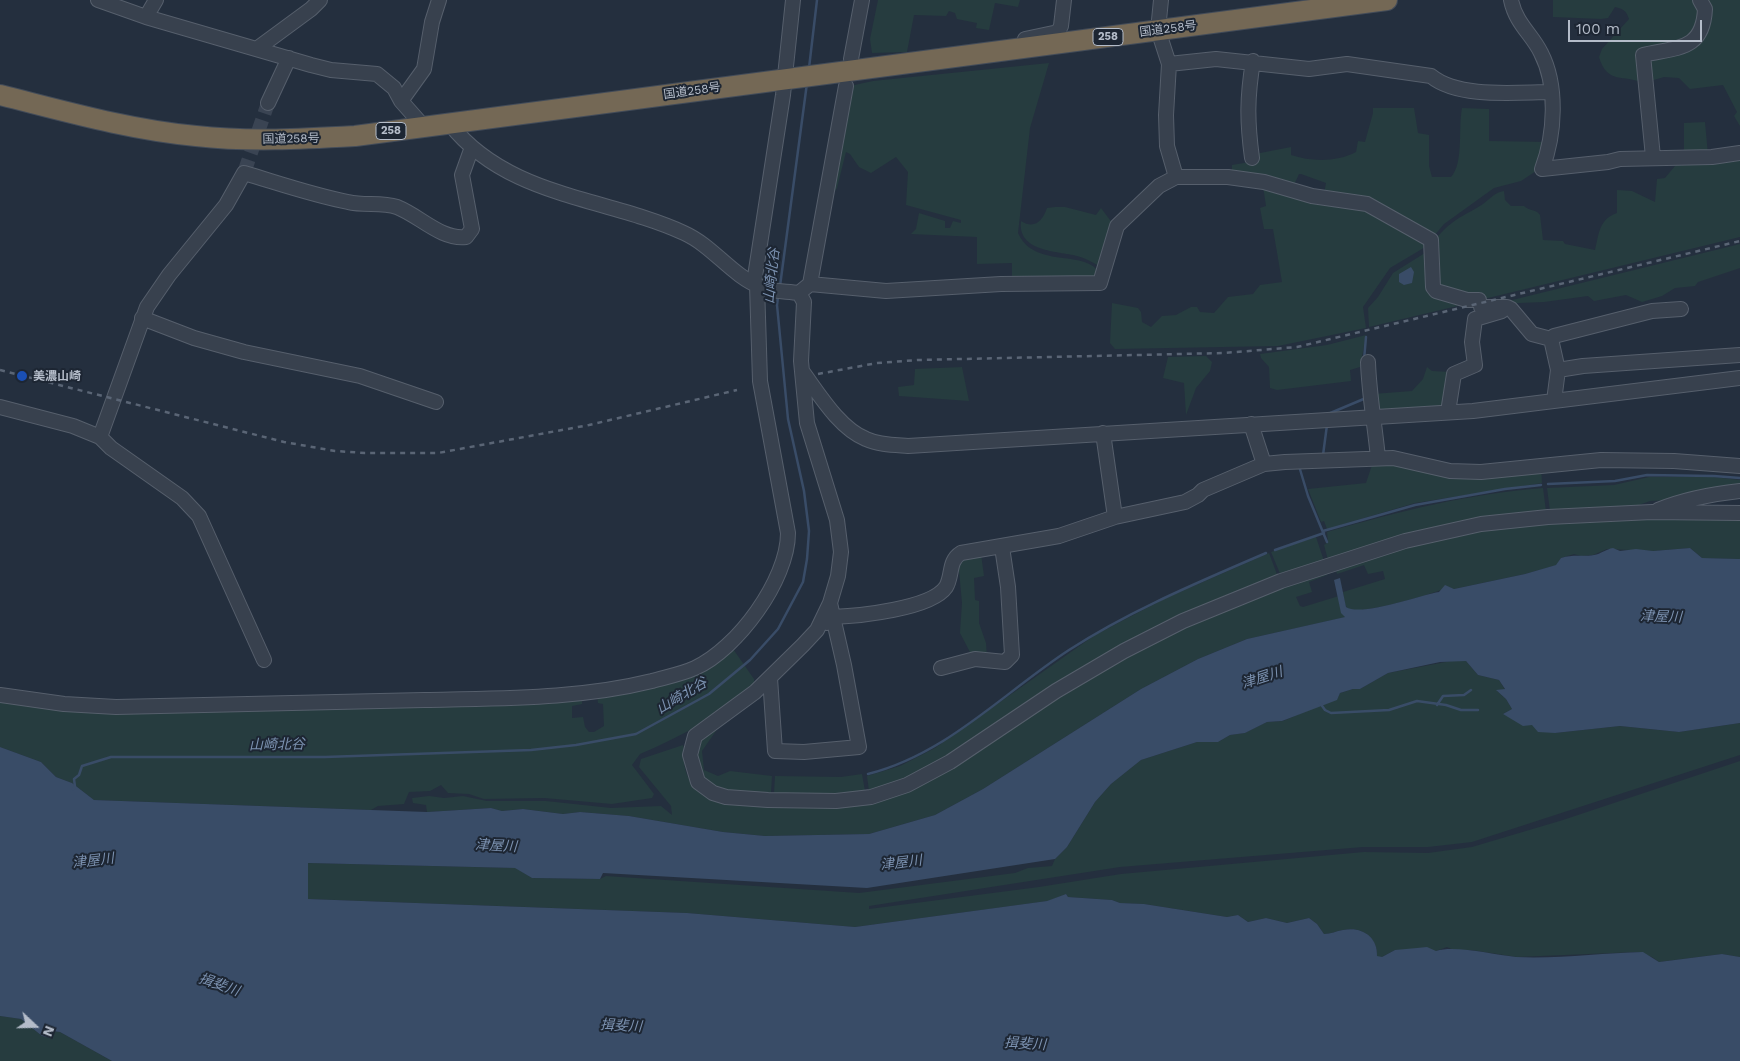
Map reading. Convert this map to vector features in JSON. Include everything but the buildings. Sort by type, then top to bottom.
[{"type":"highway","name":"国道258号","points":[[0,95],[153,130],[196,136],[298,140],[355,136],[829,74],[1158,30],[1333,3],[1387,0]]},
{"type":"street","points":[[98,0],[146,17],[331,70],[377,74],[394,88],[401,101],[424,127]]},
{"type":"street","points":[[146,17],[156,0]]},
{"type":"street","points":[[258,48],[311,9],[320,0]]},
{"type":"street","points":[[401,101],[424,69],[432,22],[438,0]]},
{"type":"street","points":[[0,695],[64,704],[116,707],[510,697],[590,692],[639,684],[694,669],[720,652],[741,630],[771,589],[779,573],[788,544],[786,519],[760,382],[758,285],[788,79],[793,0]]},
{"type":"street","points":[[851,59],[862,0]]},
{"type":"street","points":[[1025,48],[1024,39],[1058,32],[1061,26],[1064,0]]},
{"type":"street","points":[[1161,0],[1158,30],[1169,64],[1166,115],[1167,146],[1176,177]]},
{"type":"street","points":[[1653,158],[1643,55],[1692,43],[1699,36],[1705,9],[1700,0]]},
{"type":"street","points":[[1511,2],[1518,19],[1541,51],[1552,92],[1551,125],[1547,157],[1542,169],[1620,159],[1712,157],[1740,153]]},
{"type":"street","points":[[268,103],[289,58]]},
{"type":"street","points":[[1169,64],[1216,59],[1253,61],[1309,69],[1357,64],[1431,76],[1438,81],[1462,90],[1502,93],[1552,92]]},
{"type":"street","points":[[1252,158],[1247,120],[1247,95],[1253,61]]},
{"type":"street","points":[[817,630],[830,603],[838,576],[840,544],[832,497],[807,423],[802,370],[804,288],[846,86]]},
{"type":"street","points":[[450,124],[472,147],[506,172],[526,181],[585,201],[636,214],[682,232],[718,255],[758,285],[886,291],[1001,284],[1100,283],[1117,226],[1159,186],[1176,177],[1228,177],[1264,182],[1312,196],[1355,202],[1377,208],[1431,240],[1433,287],[1436,290],[1467,300],[1506,307],[1521,318],[1532,334],[1551,339]]},
{"type":"street","points":[[100,437],[146,307],[169,275],[226,205],[244,173],[350,203],[387,204],[412,214],[448,236],[458,238],[466,237],[472,229],[462,176],[472,147]]},
{"type":"street","points":[[1448,412],[1454,374],[1475,365],[1472,342],[1475,319],[1502,311],[1506,307]]},
{"type":"street","points":[[1551,339],[1554,336],[1652,311],[1682,309]]},
{"type":"street","points":[[142,318],[202,340],[244,352],[360,376],[436,402]]},
{"type":"street","points":[[1551,339],[1558,370],[1554,401]]},
{"type":"street","points":[[1558,370],[1583,366],[1740,355]]},
{"type":"street","points":[[1368,362],[1368,385],[1374,416],[1378,458]]},
{"type":"street","points":[[802,370],[819,395],[848,428],[867,440],[882,444],[916,446],[1448,412],[1740,378]]},
{"type":"street","points":[[0,407],[72,426],[100,437],[111,448],[182,498],[199,516],[264,660]]},
{"type":"street","points":[[1251,424],[1264,464]]},
{"type":"street","points":[[1103,433],[1115,517]]},
{"type":"street","points":[[1740,466],[1674,460],[1601,460],[1481,472],[1450,471],[1402,459],[1378,458],[1264,464],[1203,490],[1185,502],[1115,517],[1059,536],[961,553],[955,556],[948,582],[938,595],[872,615],[833,618],[817,630],[770,678],[695,736],[690,755],[698,782],[713,793],[726,797],[805,801],[871,797],[908,786],[950,762],[1056,691],[1124,651],[1183,621],[1281,581],[1405,541],[1481,524],[1548,517],[1652,512],[1740,512]]},
{"type":"street","points":[[1652,512],[1676,502],[1715,493],[1740,491]]},
{"type":"street","points":[[941,668],[975,659],[1005,662],[1012,655],[1008,588],[1002,547]]},
{"type":"street","points":[[770,678],[775,750],[804,752],[859,747],[830,603]]},
{"type":"green space","points":[[878,0],[1020,0],[1018,7],[995,3],[989,30],[976,28],[977,23],[957,19],[955,13],[949,11],[946,16],[914,15],[907,52],[872,53],[870,39]]},
{"type":"green space","points":[[1553,0],[1740,0],[1740,126],[1734,116],[1737,112],[1723,85],[1690,89],[1679,78],[1664,77],[1643,83],[1617,77],[1607,72],[1602,66],[1599,57],[1602,49],[1629,19],[1624,10],[1615,7],[1608,18],[1601,19],[1553,17]]},
{"type":"green space","points":[[1049,63],[1030,128],[1018,233],[1025,244],[1035,251],[1092,265],[1099,272],[1091,279],[1012,279],[1012,263],[977,264],[977,237],[911,234],[916,229],[919,213],[945,221],[945,228],[950,228],[953,221],[961,223],[961,220],[906,205],[908,172],[896,157],[871,173],[859,167],[850,154],[846,152],[837,188],[831,197],[850,86],[873,81]]},
{"type":"green space","points":[[1373,108],[1414,108],[1418,133],[1429,135],[1429,166],[1432,177],[1451,177],[1455,171],[1459,154],[1462,108],[1489,109],[1489,141],[1547,142],[1539,169],[1521,181],[1494,188],[1444,224],[1434,236],[1324,194],[1326,183],[1301,174],[1299,174],[1293,187],[1232,172],[1232,165],[1256,161],[1255,154],[1291,147],[1291,155],[1316,160],[1341,158],[1356,152],[1358,141],[1365,142]]},
{"type":"green space","points":[[1705,122],[1708,155],[1684,155],[1684,123]]},
{"type":"green space","points":[[1740,156],[1740,237],[1484,299],[1438,290],[1435,240],[1452,223],[1498,193],[1504,191],[1505,200],[1511,206],[1524,206],[1540,215],[1543,240],[1563,241],[1565,244],[1595,250],[1603,223],[1617,213],[1617,190],[1632,191],[1655,202],[1657,179],[1665,178],[1680,160]]},
{"type":"green space","points":[[1263,186],[1363,206],[1427,241],[1427,246],[1390,268],[1363,307],[1366,328],[1278,346],[1115,349],[1110,343],[1112,303],[1138,308],[1141,312],[1142,322],[1151,327],[1162,316],[1176,315],[1191,307],[1197,307],[1200,312],[1214,313],[1228,297],[1253,294],[1260,285],[1282,282],[1273,229],[1264,229],[1260,208],[1266,206]]},
{"type":"green space","points":[[1065,207],[1096,215],[1101,208],[1113,224],[1099,266],[1080,257],[1040,248],[1025,239],[1021,231],[1021,221],[1026,224],[1034,224],[1041,220],[1047,208]]},
{"type":"green space","points":[[1740,244],[1740,268],[1698,282],[1695,286],[1675,288],[1662,296],[1642,302],[1626,295],[1594,301],[1588,296],[1544,302],[1496,304]]},
{"type":"green space","points":[[1428,251],[1432,289],[1470,303],[1369,327],[1368,308],[1378,297],[1393,273]]},
{"type":"green space","points":[[1366,335],[1360,367],[1350,370],[1351,381],[1277,390],[1270,388],[1269,367],[1260,354],[1327,345]]},
{"type":"green space","points":[[1206,356],[1212,362],[1210,371],[1196,388],[1186,415],[1184,383],[1163,378],[1168,357]]},
{"type":"green space","points":[[962,367],[969,401],[899,396],[898,387],[914,385],[915,369]]},
{"type":"green space","points":[[1427,367],[1432,371],[1451,372],[1446,409],[1377,413],[1373,394],[1412,391],[1423,379]]},
{"type":"green space","points":[[1373,462],[1449,474],[1541,467],[1542,483],[1415,503],[1327,529],[1324,521],[1321,522],[1308,489],[1366,483]]},
{"type":"green space","points":[[1649,477],[1713,477],[1740,480],[1740,488],[1674,500],[1650,501],[1636,506],[1550,511],[1547,488],[1614,485]]},
{"type":"green space","points":[[1543,488],[1546,511],[1435,528],[1354,550],[1328,560],[1324,545],[1328,542],[1327,532],[1434,504],[1488,494]]},
{"type":"green space","points":[[1740,517],[1740,559],[1702,558],[1690,548],[1653,551],[1607,549],[1593,555],[1581,556],[1574,554],[1561,558],[1557,565],[1525,574],[1454,589],[1448,587],[1414,599],[1370,609],[1348,609],[1343,592],[1385,579],[1383,571],[1368,574],[1364,565],[1337,574],[1335,567],[1390,551],[1501,527],[1603,518]]},
{"type":"green space","points":[[1316,537],[1324,561],[1281,576],[1271,552]]},
{"type":"green space","points":[[1269,553],[1278,577],[1229,594],[1180,616],[920,774],[869,791],[867,776],[900,766],[935,748],[1095,635],[1164,599]]},
{"type":"green space","points":[[981,554],[984,576],[974,578],[975,600],[979,601],[979,623],[986,643],[987,657],[972,656],[960,633],[962,603],[958,560]]},
{"type":"green space","points":[[1326,569],[1327,575],[1309,582],[1312,592],[1296,597],[1300,606],[1303,607],[1339,596],[1340,607],[1346,617],[1247,639],[1198,659],[1141,689],[983,789],[935,815],[869,834],[765,836],[723,832],[629,816],[580,812],[563,814],[523,809],[502,811],[491,808],[427,812],[426,805],[413,803],[412,798],[463,796],[487,801],[546,801],[611,808],[661,806],[672,815],[671,806],[639,767],[641,759],[683,745],[687,775],[691,783],[701,793],[884,797],[1057,695],[1184,624]]},
{"type":"green space","points":[[731,646],[754,679],[754,687],[700,725],[640,754],[632,765],[654,794],[652,798],[612,804],[544,798],[484,799],[469,794],[448,793],[441,785],[430,791],[409,792],[404,804],[378,806],[371,810],[94,800],[72,783],[56,777],[41,762],[0,747],[0,700],[582,697],[582,704],[572,706],[572,718],[583,717],[585,727],[589,732],[594,732],[604,726],[603,704],[598,703],[597,695],[641,688]]},
{"type":"green space","points":[[1451,661],[1466,661],[1478,675],[1499,680],[1505,690],[1497,691],[1506,699],[1512,709],[1503,714],[1555,733],[1620,726],[1679,732],[1740,723],[1740,755],[1472,842],[1428,847],[1363,847],[1120,867],[869,906],[869,909],[1039,887],[1121,874],[1364,852],[1428,853],[1472,847],[1563,820],[1740,761],[1740,957],[1722,954],[1659,962],[1652,957],[1637,952],[1517,957],[1471,950],[1456,951],[1447,947],[1436,951],[1395,950],[1382,957],[1377,957],[1375,944],[1368,934],[1350,929],[1324,934],[1317,924],[1309,918],[1287,923],[1266,918],[1248,922],[1238,915],[1227,917],[1144,904],[1068,897],[1066,894],[1048,901],[855,927],[687,913],[308,899],[308,863],[516,868],[532,878],[600,879],[606,876],[859,893],[1015,873],[1028,868],[1052,866],[1055,859],[1067,847],[1095,802],[1111,784],[1141,760],[1197,742],[1218,742],[1230,735],[1245,733],[1267,722],[1283,721],[1338,697],[1340,693],[1360,689],[1388,673]]},
{"type":"green space","points":[[723,721],[702,751],[704,770],[718,776],[730,771],[772,776],[771,793],[722,792],[700,777],[697,756],[699,744],[706,734]]},
{"type":"green space","points":[[862,774],[865,791],[812,795],[774,793],[775,776],[841,777]]},
{"type":"green space","points":[[0,1016],[21,1019],[42,1036],[51,1038],[52,1031],[60,1032],[112,1061],[0,1061]]},
{"type":"water","points":[[1411,267],[1414,272],[1412,283],[1404,285],[1399,282],[1399,274]]},
{"type":"water","points":[[1613,548],[1620,551],[1636,549],[1653,551],[1690,548],[1702,558],[1740,559],[1740,723],[1679,732],[1620,726],[1555,733],[1538,732],[1532,725],[1523,726],[1503,714],[1512,709],[1506,699],[1496,690],[1505,689],[1499,680],[1478,675],[1466,661],[1440,662],[1388,673],[1360,689],[1340,693],[1337,700],[1282,721],[1267,722],[1245,733],[1230,735],[1218,742],[1197,742],[1141,760],[1111,784],[1095,802],[1067,847],[1055,859],[867,888],[603,873],[600,879],[532,878],[515,868],[308,863],[308,899],[687,913],[855,927],[1047,901],[1066,894],[1068,897],[1144,904],[1227,917],[1238,915],[1248,922],[1266,918],[1287,923],[1309,918],[1317,924],[1324,934],[1350,929],[1368,934],[1375,943],[1377,956],[1382,957],[1395,950],[1427,947],[1436,951],[1454,949],[1516,957],[1564,957],[1643,952],[1659,962],[1722,954],[1740,957],[1740,1061],[112,1061],[60,1032],[52,1031],[51,1038],[42,1036],[21,1019],[0,1016],[0,747],[41,762],[56,777],[72,783],[94,800],[427,812],[491,808],[502,811],[523,809],[563,814],[580,812],[629,816],[723,832],[765,836],[869,834],[935,815],[983,789],[1141,689],[1198,659],[1247,639],[1345,617],[1341,613],[1334,580],[1340,578],[1346,607],[1364,609],[1439,592],[1445,585],[1454,589],[1525,574],[1556,565],[1561,558],[1594,555]]},
{"type":"waterway","name":"山崎北谷","points":[[809,68],[817,0]]},
{"type":"waterway","name":"山崎北谷","points":[[780,286],[807,83]]},
{"type":"waterway","name":"山崎北谷","points":[[73,789],[75,787],[74,779],[79,775],[82,766],[111,757],[325,757],[531,750],[576,745],[636,734],[709,694],[750,660],[778,629],[803,582],[807,559],[809,531],[804,491],[788,419],[777,305],[778,297]]},
{"type":"waterway","points":[[1364,360],[1366,337]]},
{"type":"waterway","points":[[1328,414],[1366,398]]},
{"type":"waterway","points":[[1323,455],[1327,425]]},
{"type":"waterway","points":[[1299,466],[1308,496],[1327,542]]},
{"type":"waterway","points":[[1548,484],[1615,481],[1647,475],[1740,478]]},
{"type":"waterway","points":[[1323,531],[1415,505],[1505,489],[1541,485]]},
{"type":"waterway","points":[[1275,550],[1324,533]]},
{"type":"waterway","points":[[868,774],[897,765],[949,737],[1069,650],[1117,622],[1166,597],[1266,553]]},
{"type":"waterway","points":[[1437,705],[1443,696],[1464,695],[1471,690]]},
{"type":"waterway","points":[[1320,703],[1325,710],[1331,713],[1389,710],[1417,701],[1446,705],[1461,710],[1478,710]]},
{"type":"tunnel","points":[[244,173],[268,103]]},
{"type":"railway","points":[[818,374],[877,363],[918,360],[1224,353],[1297,347],[1740,241]]},
{"type":"railway","points":[[0,370],[284,442],[335,451],[365,453],[438,453],[589,425],[737,390]]},
{"type":"place","name":"美濃山崎","points":[[22,376]]},
{"type":"water label","name":"津屋川","points":[[1661,617]]},
{"type":"water label","name":"津屋川","points":[[1262,678]]},
{"type":"water label","name":"津屋川","points":[[496,846]]},
{"type":"water label","name":"津屋川","points":[[93,861]]},
{"type":"water label","name":"津屋川","points":[[901,863]]},
{"type":"water label","name":"揖斐川","points":[[219,985]]},
{"type":"water label","name":"揖斐川","points":[[621,1026]]},
{"type":"water label","name":"揖斐川","points":[[1025,1044]]}]
